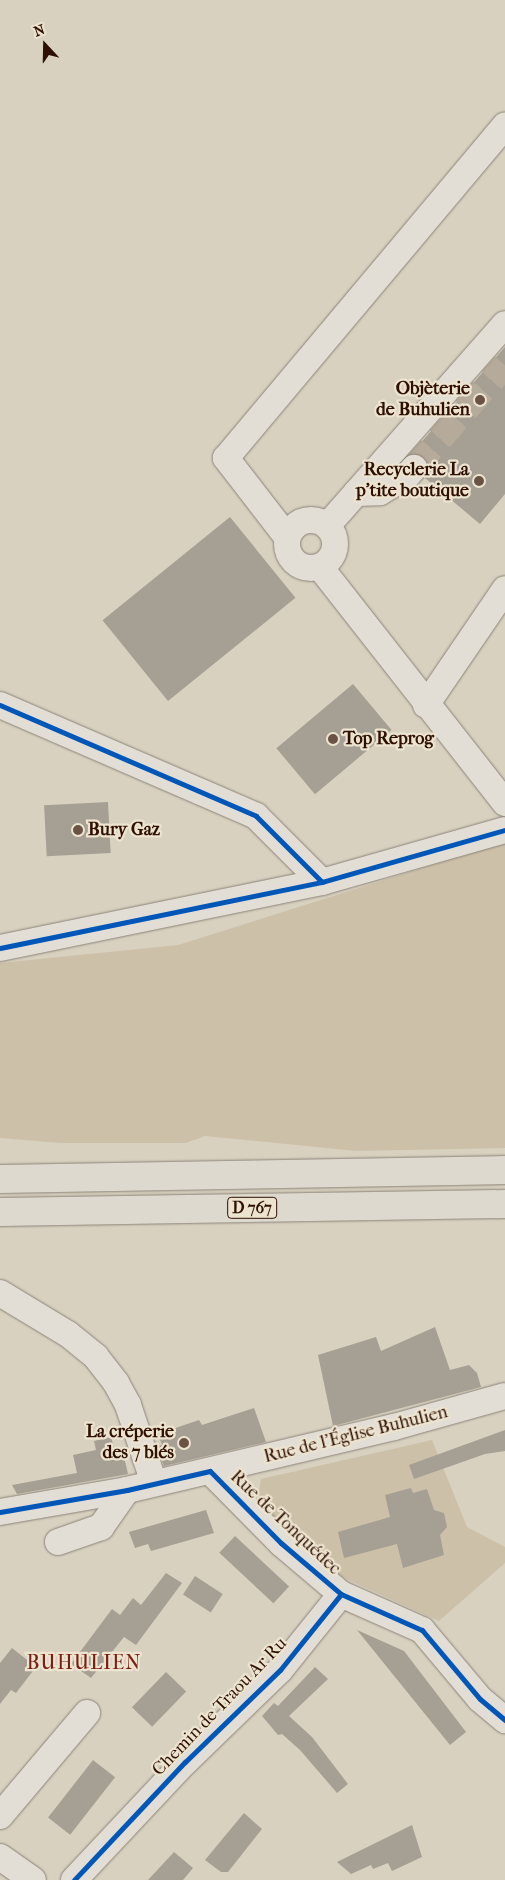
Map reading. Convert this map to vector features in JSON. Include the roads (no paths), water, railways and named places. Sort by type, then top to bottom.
[{"type":"highway","name":"D 767","points":[[0,1160],[144,1176]]},
{"type":"highway","name":"D 767","points":[[0,1179],[505,1170]]},
{"type":"highway","name":"D 767","points":[[0,1212],[505,1204]]},
{"type":"street","points":[[288,537],[291,530],[305,520],[313,520],[328,526],[334,538],[334,552],[320,567],[304,568],[292,559],[288,537],[226,458],[505,126]]},
{"type":"street","points":[[328,526],[505,324]]},
{"type":"street","points":[[356,493],[380,492],[407,476],[414,468]]},
{"type":"street","points":[[320,567],[505,804]]},
{"type":"street","points":[[426,705],[505,589]]},
{"type":"street","points":[[0,705],[256,816],[322,882]]},
{"type":"street","points":[[0,948],[322,882],[505,830]]},
{"type":"street","points":[[0,1293],[68,1334],[96,1357],[116,1383],[128,1405],[154,1483]]},
{"type":"street","name":"Rue de l'Église Buhulien","points":[[0,1512],[127,1490],[210,1471],[505,1396]]},
{"type":"street","name":"Rue de Tonquédec","points":[[210,1471],[281,1543],[340,1594],[422,1630],[480,1699],[505,1720]]},
{"type":"street","points":[[58,1542],[101,1527],[127,1490]]},
{"type":"street","name":"Chemin de Traou Ar Ru","points":[[74,1880],[185,1762],[280,1670],[340,1594]]},
{"type":"street","points":[[0,1816],[87,1712]]},
{"type":"street","points":[[0,1857],[33,1880]]},
{"type":"tunnel","points":[[414,468],[505,365]]},
{"type":"place","name":"Objèterie de Buhulien","points":[[480,400]]},
{"type":"place","name":"Recyclerie La p'tite boutique","points":[[479,481]]},
{"type":"place","name":"Top Reprog","points":[[333,739]]},
{"type":"place","name":"Bury Gaz","points":[[78,830]]},
{"type":"place","name":"La créperie des 7 blés","points":[[184,1443]]},
{"type":"district","name":"BUHULIEN","points":[[84,1662]]}]
